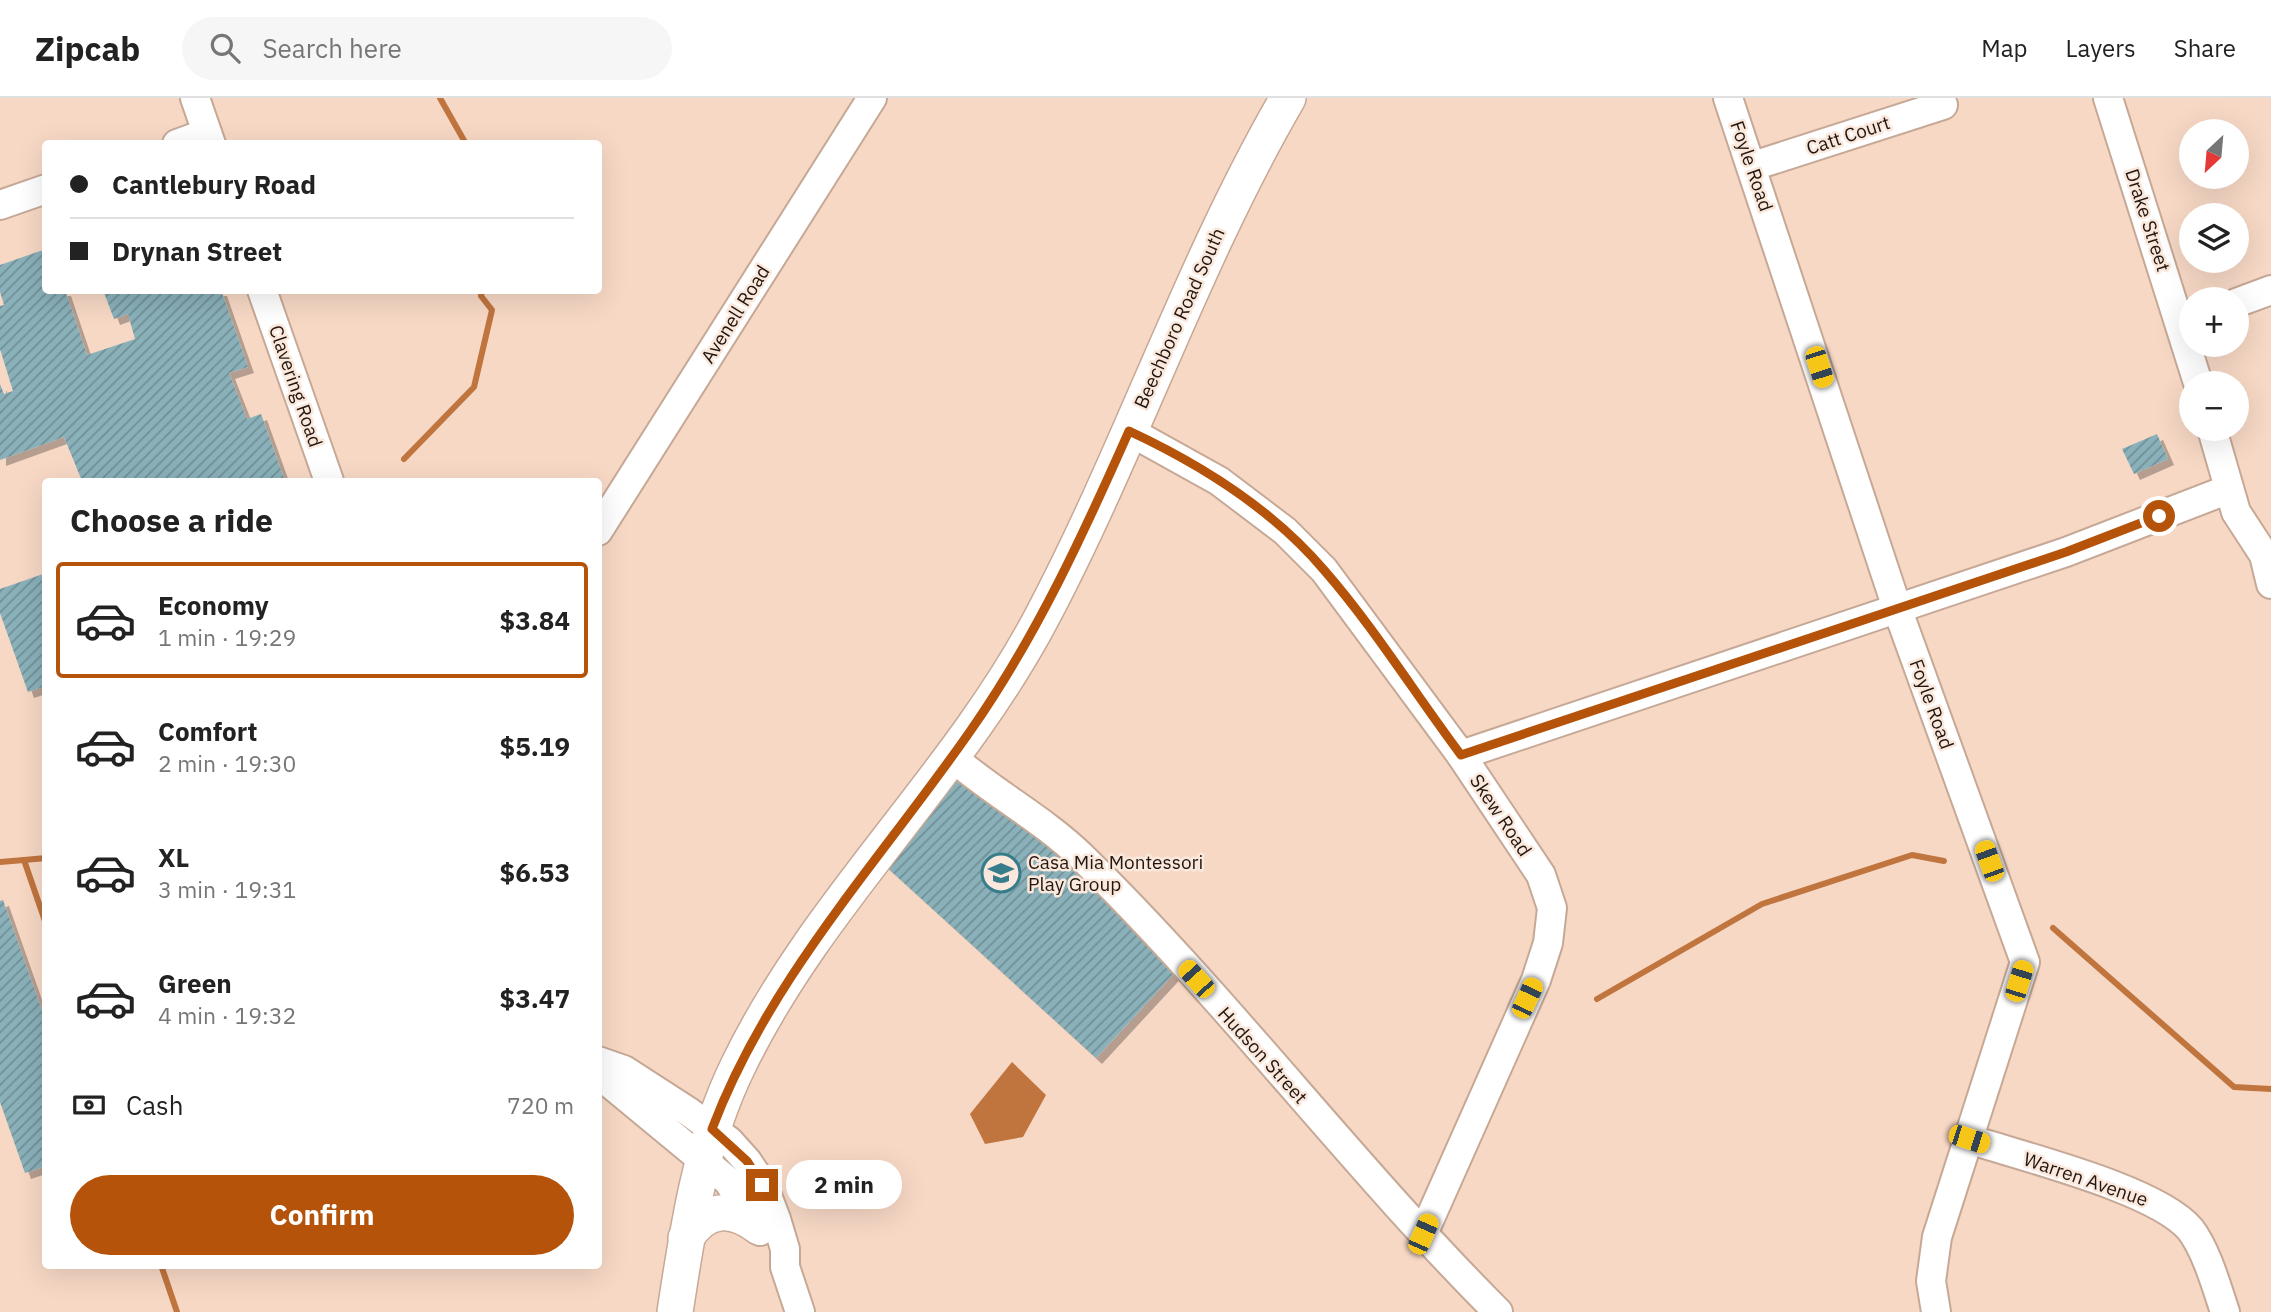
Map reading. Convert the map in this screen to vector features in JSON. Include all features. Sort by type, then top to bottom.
[{"type":"main road","name":"Beechboro Road South","points":[[675,1312],[707,1143],[737,1066],[807,952],[952,757],[1007,677],[1043,616],[1214,239],[1288,98]]},
{"type":"main road","points":[[687,1238],[694,1226],[715,1212],[730,1211],[745,1216],[759,1227]]},
{"type":"street","points":[[195,98],[209,138]]},
{"type":"street","name":"Avenell Road","points":[[602,525],[872,98]]},
{"type":"street","name":"Foyle Road","points":[[1728,98],[1753,166],[1897,608],[2025,962],[1937,1237],[1931,1281],[1936,1312]]},
{"type":"street","name":"Drake Street","points":[[2108,98],[2179,301]]},
{"type":"street","name":"Catt Court","points":[[1753,166],[1943,105]]},
{"type":"street","points":[[0,205],[42,190]]},
{"type":"street","points":[[2249,298],[2271,290]]},
{"type":"street","name":"Clavering Road","points":[[263,294],[328,478]]},
{"type":"street","name":"Skew Road","points":[[1129,431],[1219,481],[1285,531],[1324,570],[1461,755],[1541,875],[1552,908],[1548,943],[1536,979],[1423,1234]]},
{"type":"street","points":[[2215,441],[2236,512],[2264,555],[2271,582]]},
{"type":"street","points":[[1461,755],[2066,552],[2229,489]]},
{"type":"street","name":"Hudson Street","points":[[952,757],[1081,856],[1182,963],[1423,1234],[1498,1312]]},
{"type":"street","points":[[602,1070],[613,1086],[707,1143],[738,1151],[762,1185],[782,1238],[785,1267],[800,1312]]},
{"type":"street","name":"Warren Avenue","points":[[1969,1139],[2151,1199],[2190,1229],[2214,1277],[2225,1312]]},
{"type":"street","points":[[707,1143],[728,1181],[759,1227],[771,1254],[785,1267]]},
{"type":"shaded area","points":[[1012,1062],[1046,1095],[1023,1137],[985,1144],[970,1114]]},
{"type":"building","points":[[42,250],[42,294],[66,294],[87,355],[135,339],[128,314],[114,319],[105,294],[222,294],[248,367],[229,373],[247,419],[261,414],[284,478],[81,478],[64,437],[0,460],[0,384],[4,394],[13,391],[0,349],[0,306],[4,305],[0,292],[0,265]]},
{"type":"building","points":[[2157,434],[2168,459],[2134,474],[2122,449]]},
{"type":"building","points":[[42,574],[42,687],[28,692],[0,613],[0,589]]},
{"type":"building","name":"Casa Mia Montessori Play Group","points":[[965,768],[1182,965],[1096,1058],[880,861]]},
{"type":"building","points":[[3,900],[42,1011],[42,1167],[25,1173],[0,1102],[0,901]]},
{"type":"waterway","points":[[440,98],[464,140]]},
{"type":"waterway","points":[[404,459],[474,387],[492,310],[481,294]]},
{"type":"waterway","points":[[1597,999],[1762,904],[1912,855],[1944,861]]},
{"type":"waterway","points":[[42,858],[24,860],[42,912]]},
{"type":"waterway","points":[[0,862],[24,860]]},
{"type":"waterway","points":[[2053,928],[2234,1087],[2271,1089]]},
{"type":"waterway","points":[[162,1269],[177,1312]]},
{"type":"place","name":"Casa Mia Montessori Play Group","points":[[1001,873]]},
{"type":"route","points":[[762,1185],[747,1161],[729,1141],[712,1129],[737,1066],[814,941],[962,743],[1007,677],[1043,616],[1129,431],[1219,481],[1285,531],[1324,570],[1461,755],[2066,552],[2159,516]]}]
